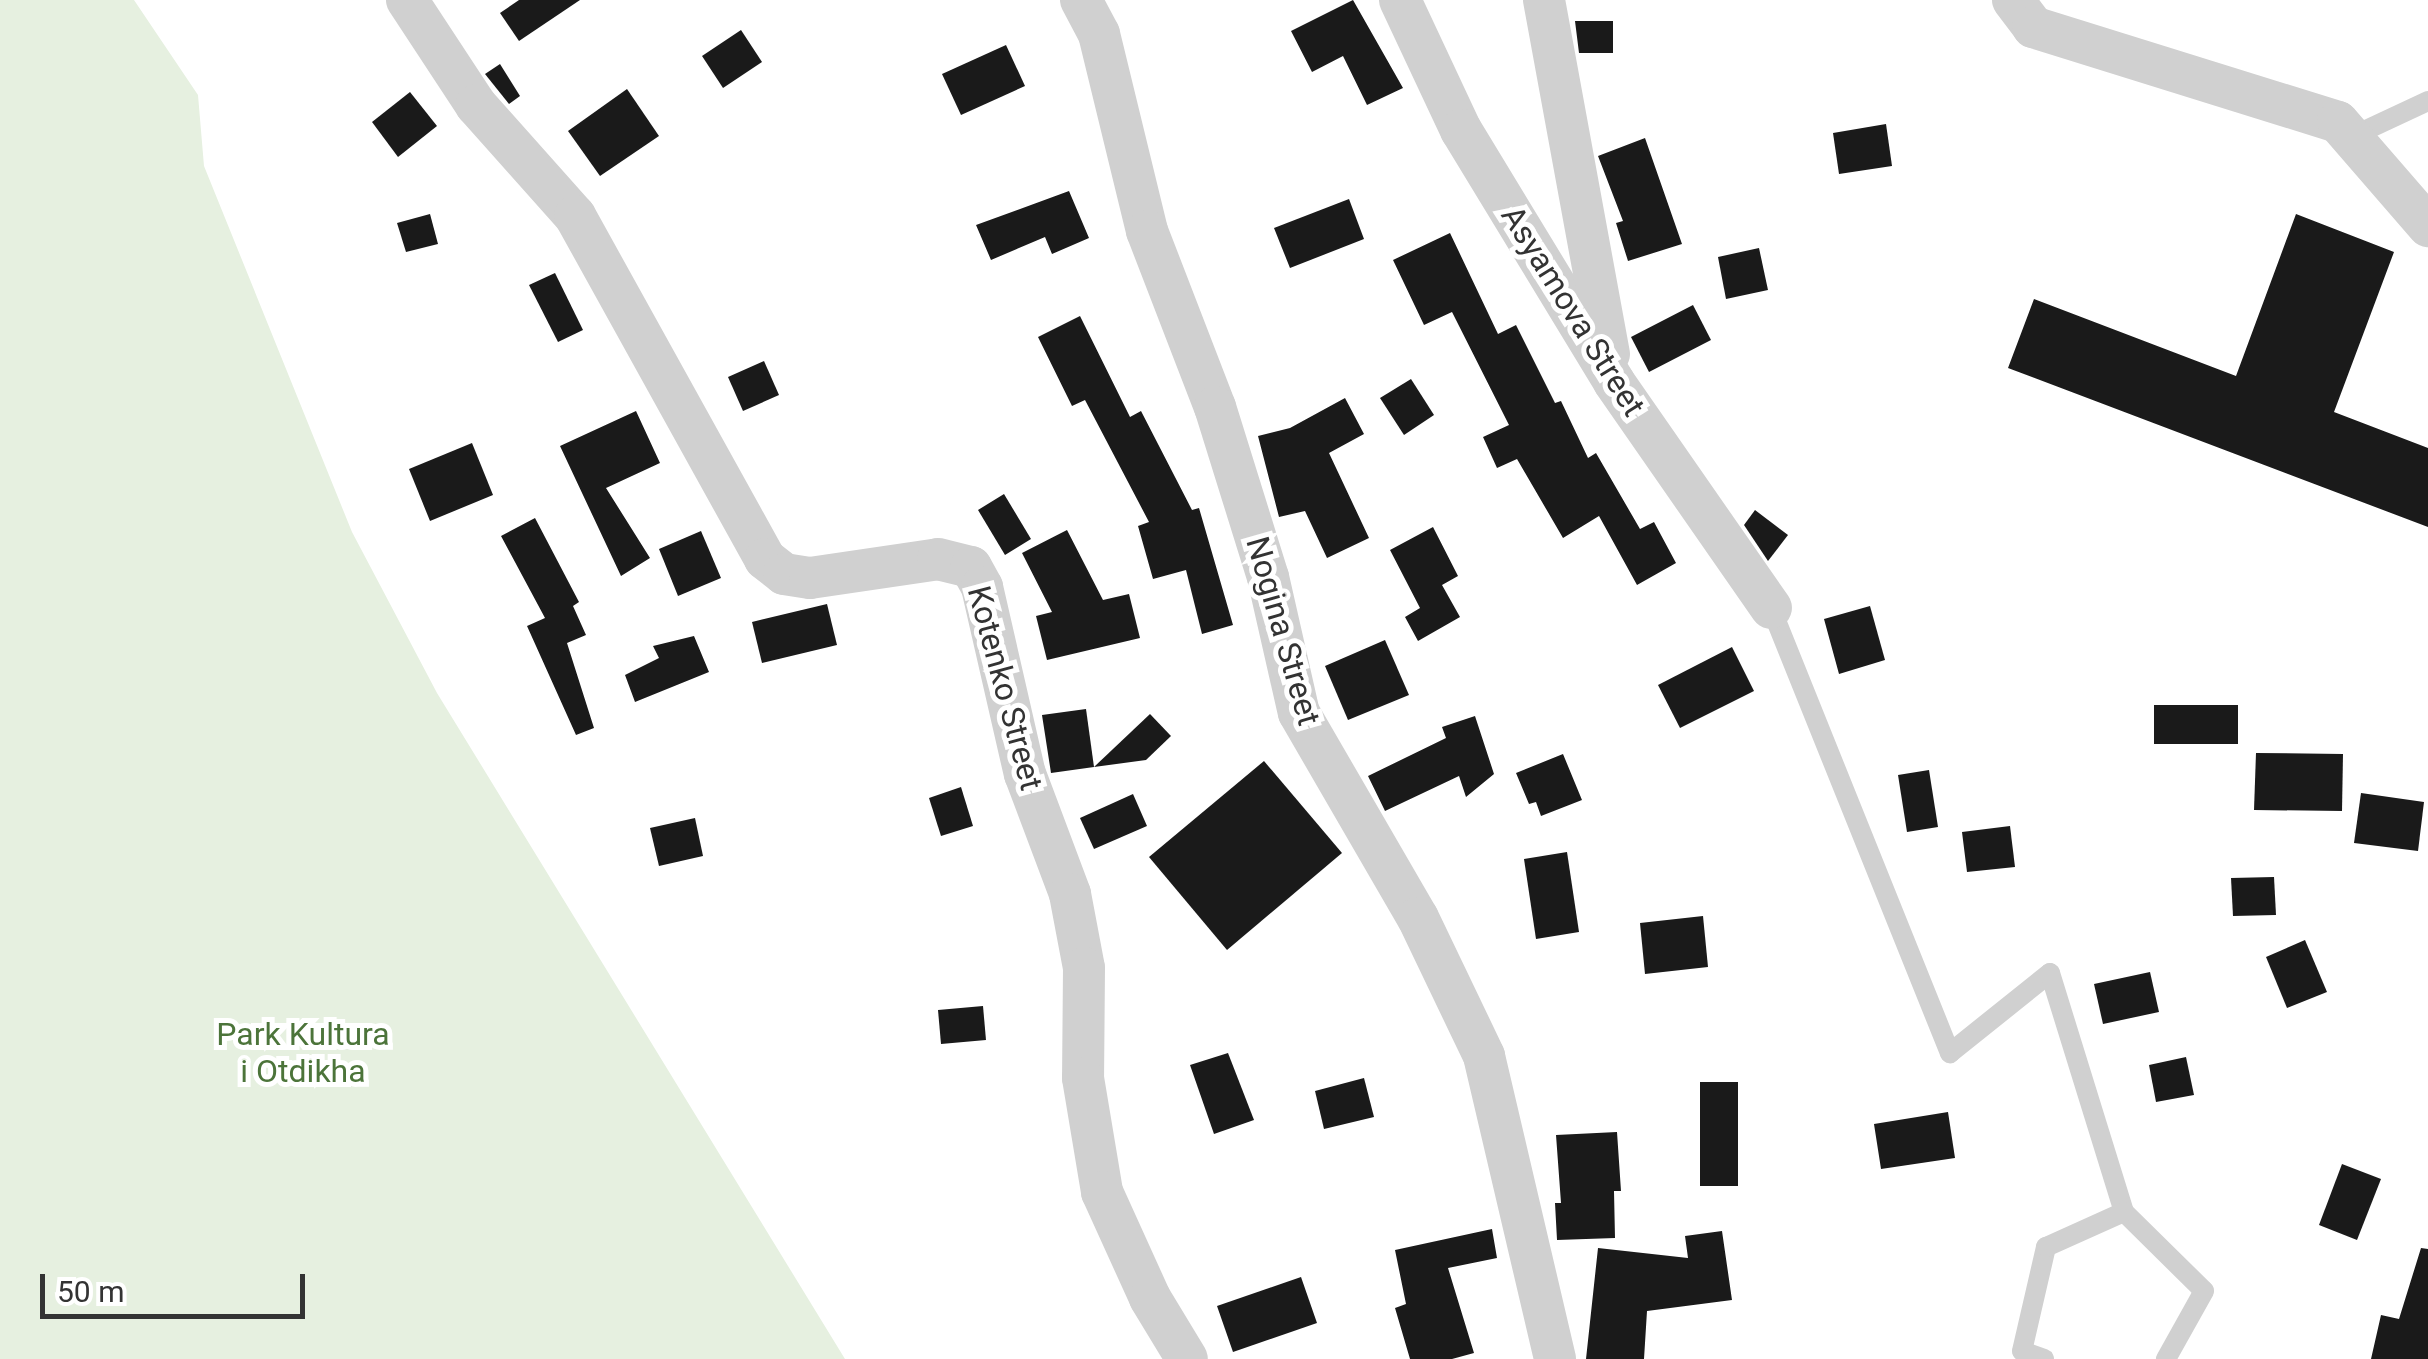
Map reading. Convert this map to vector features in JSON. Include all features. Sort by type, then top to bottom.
[{"type":"street","name":"Kotenko Street","points":[[407,0],[476,105],[575,216],[765,560],[784,574],[810,578],[938,560],[970,567],[982,587],[1024,774],[1070,894],[1084,968],[1083,1078],[1102,1192],[1150,1298],[1187,1359]]},
{"type":"street","name":"Nogina Street","points":[[1081,0],[1098,34],[1147,231],[1215,406],[1262,558],[1299,713],[1418,918],[1484,1056],[1555,1359]]},
{"type":"street","name":"Asyamova Street","points":[[1400,0],[1461,130],[1614,382],[1771,608]]},
{"type":"street","points":[[1544,0],[1614,382]]},
{"type":"street","points":[[2013,0],[2033,26],[2338,122],[2428,226]]},
{"type":"lane","points":[[2351,138],[2428,101]]},
{"type":"lane","points":[[1771,608],[1950,1053],[2050,973],[2124,1212],[2204,1291],[2166,1359]]},
{"type":"lane","points":[[2044,1359],[2022,1352],[2046,1247],[2124,1212]]},
{"type":"green space","name":"Park Kultura i Otdikha","points":[[0,0],[134,0],[198,95],[204,166],[352,532],[437,693],[845,1359],[0,1359]]},
{"type":"building","points":[[519,0],[580,0],[519,41],[500,13]]},
{"type":"building","points":[[1353,0],[1403,88],[1367,105],[1343,56],[1312,72],[1291,31]]},
{"type":"building","points":[[1575,21],[1613,21],[1613,53],[1579,53]]},
{"type":"building","points":[[741,30],[762,62],[723,88],[702,56]]},
{"type":"building","points":[[1006,45],[1025,86],[961,115],[942,74]]},
{"type":"building","points":[[500,64],[520,96],[509,104],[485,74]]},
{"type":"building","points":[[627,89],[659,136],[600,176],[568,131]]},
{"type":"building","points":[[410,92],[437,126],[398,157],[372,122]]},
{"type":"building","points":[[1886,124],[1892,166],[1839,174],[1833,133]]},
{"type":"building","points":[[1645,138],[1682,244],[1628,261],[1616,223],[1623,221],[1598,156]]},
{"type":"building","points":[[1069,191],[1089,238],[1052,254],[1045,237],[991,260],[976,225]]},
{"type":"building","points":[[1349,199],[1364,239],[1290,268],[1274,228]]},
{"type":"building","points":[[430,214],[438,244],[406,252],[397,223]]},
{"type":"building","points":[[2296,214],[2394,252],[2334,412],[2428,448],[2428,527],[2008,368],[2034,299],[2236,376]]},
{"type":"building","points":[[1450,233],[1498,334],[1516,325],[1555,403],[1561,401],[1588,458],[1596,453],[1640,529],[1654,522],[1676,563],[1637,585],[1599,516],[1563,538],[1517,459],[1497,468],[1483,437],[1509,425],[1452,312],[1424,325],[1393,260]]},
{"type":"building","points":[[1759,248],[1768,290],[1726,299],[1718,257]]},
{"type":"building","points":[[555,273],[583,330],[558,342],[529,285]]},
{"type":"building","points":[[1693,305],[1711,340],[1649,372],[1631,337]]},
{"type":"building","points":[[1080,316],[1130,417],[1141,411],[1192,510],[1199,508],[1233,625],[1202,634],[1186,570],[1153,579],[1138,526],[1149,522],[1085,400],[1072,406],[1038,337]]},
{"type":"building","points":[[764,361],[779,395],[743,411],[728,377]]},
{"type":"building","points":[[1411,379],[1434,415],[1404,435],[1380,398]]},
{"type":"building","points":[[1345,398],[1364,434],[1329,453],[1369,538],[1327,558],[1305,511],[1279,517],[1258,436],[1290,428]]},
{"type":"building","points":[[636,411],[660,463],[606,488],[650,558],[621,576],[560,446]]},
{"type":"building","points":[[472,443],[493,495],[430,521],[409,469]]},
{"type":"building","points":[[1004,494],[1031,539],[1005,555],[978,510]]},
{"type":"building","points":[[1755,510],[1788,535],[1768,561],[1744,525]]},
{"type":"building","points":[[535,518],[579,602],[573,606],[586,635],[567,643],[594,728],[576,735],[527,626],[545,618],[501,536]]},
{"type":"building","points":[[1433,527],[1458,576],[1442,585],[1460,617],[1418,641],[1405,617],[1420,608],[1390,550]]},
{"type":"building","points":[[1067,530],[1103,600],[1129,594],[1140,638],[1047,660],[1036,616],[1052,612],[1022,553]]},
{"type":"building","points":[[701,531],[721,578],[678,596],[659,549]]},
{"type":"building","points":[[827,604],[837,645],[762,663],[752,622]]},
{"type":"building","points":[[1870,606],[1885,660],[1839,674],[1824,619]]},
{"type":"building","points":[[694,636],[709,672],[635,702],[625,675],[659,658],[653,646]]},
{"type":"building","points":[[1385,640],[1409,695],[1348,720],[1325,666]]},
{"type":"building","points":[[1732,647],[1754,691],[1680,728],[1658,685]]},
{"type":"building","points":[[2154,705],[2238,705],[2238,744],[2154,744]]},
{"type":"building","points":[[1086,709],[1094,767],[1051,773],[1042,715]]},
{"type":"building","points":[[1150,714],[1171,736],[1146,760],[1094,767]]},
{"type":"building","points":[[1475,716],[1494,774],[1466,797],[1459,776],[1385,811],[1368,776],[1446,738],[1442,727]]},
{"type":"building","points":[[2256,753],[2343,754],[2342,811],[2254,810]]},
{"type":"building","points":[[1563,754],[1582,800],[1541,816],[1536,802],[1529,804],[1516,773]]},
{"type":"building","points":[[1264,761],[1342,853],[1227,950],[1149,857]]},
{"type":"building","points":[[1929,770],[1938,827],[1907,832],[1898,775]]},
{"type":"building","points":[[961,787],[973,826],[941,836],[929,798]]},
{"type":"building","points":[[2361,793],[2424,802],[2418,851],[2354,843]]},
{"type":"building","points":[[1133,794],[1147,826],[1094,849],[1080,818]]},
{"type":"building","points":[[695,818],[703,856],[659,866],[650,828]]},
{"type":"building","points":[[2010,826],[2015,867],[1967,872],[1962,832]]},
{"type":"building","points":[[1567,852],[1579,932],[1536,939],[1524,859]]},
{"type":"building","points":[[2274,877],[2276,915],[2233,916],[2231,878]]},
{"type":"building","points":[[1703,916],[1708,967],[1645,974],[1640,923]]},
{"type":"building","points":[[2305,940],[2327,992],[2287,1008],[2266,957]]},
{"type":"building","points":[[2150,972],[2159,1012],[2103,1024],[2094,984]]},
{"type":"building","points":[[983,1006],[986,1040],[941,1044],[938,1010]]},
{"type":"building","points":[[1228,1053],[1254,1120],[1214,1134],[1190,1065]]},
{"type":"building","points":[[2186,1057],[2194,1095],[2156,1102],[2149,1065]]},
{"type":"building","points":[[1364,1078],[1374,1117],[1324,1129],[1315,1091]]},
{"type":"building","points":[[1700,1082],[1738,1082],[1738,1186],[1700,1186]]},
{"type":"building","points":[[1948,1112],[1955,1158],[1881,1169],[1874,1124]]},
{"type":"building","points":[[1617,1132],[1621,1191],[1614,1191],[1615,1238],[1557,1240],[1555,1203],[1561,1203],[1556,1135]]},
{"type":"building","points":[[2342,1164],[2381,1179],[2357,1240],[2319,1225]]},
{"type":"building","points":[[1492,1229],[1497,1258],[1448,1268],[1474,1353],[1452,1359],[1410,1359],[1395,1308],[1406,1304],[1395,1250]]},
{"type":"building","points":[[1722,1231],[1732,1300],[1647,1311],[1644,1359],[1586,1359],[1598,1248],[1688,1258],[1685,1236]]},
{"type":"building","points":[[2421,1248],[2428,1249],[2428,1359],[2371,1359],[2381,1315],[2399,1319]]},
{"type":"building","points":[[1301,1277],[1317,1323],[1233,1352],[1217,1306]]}]
